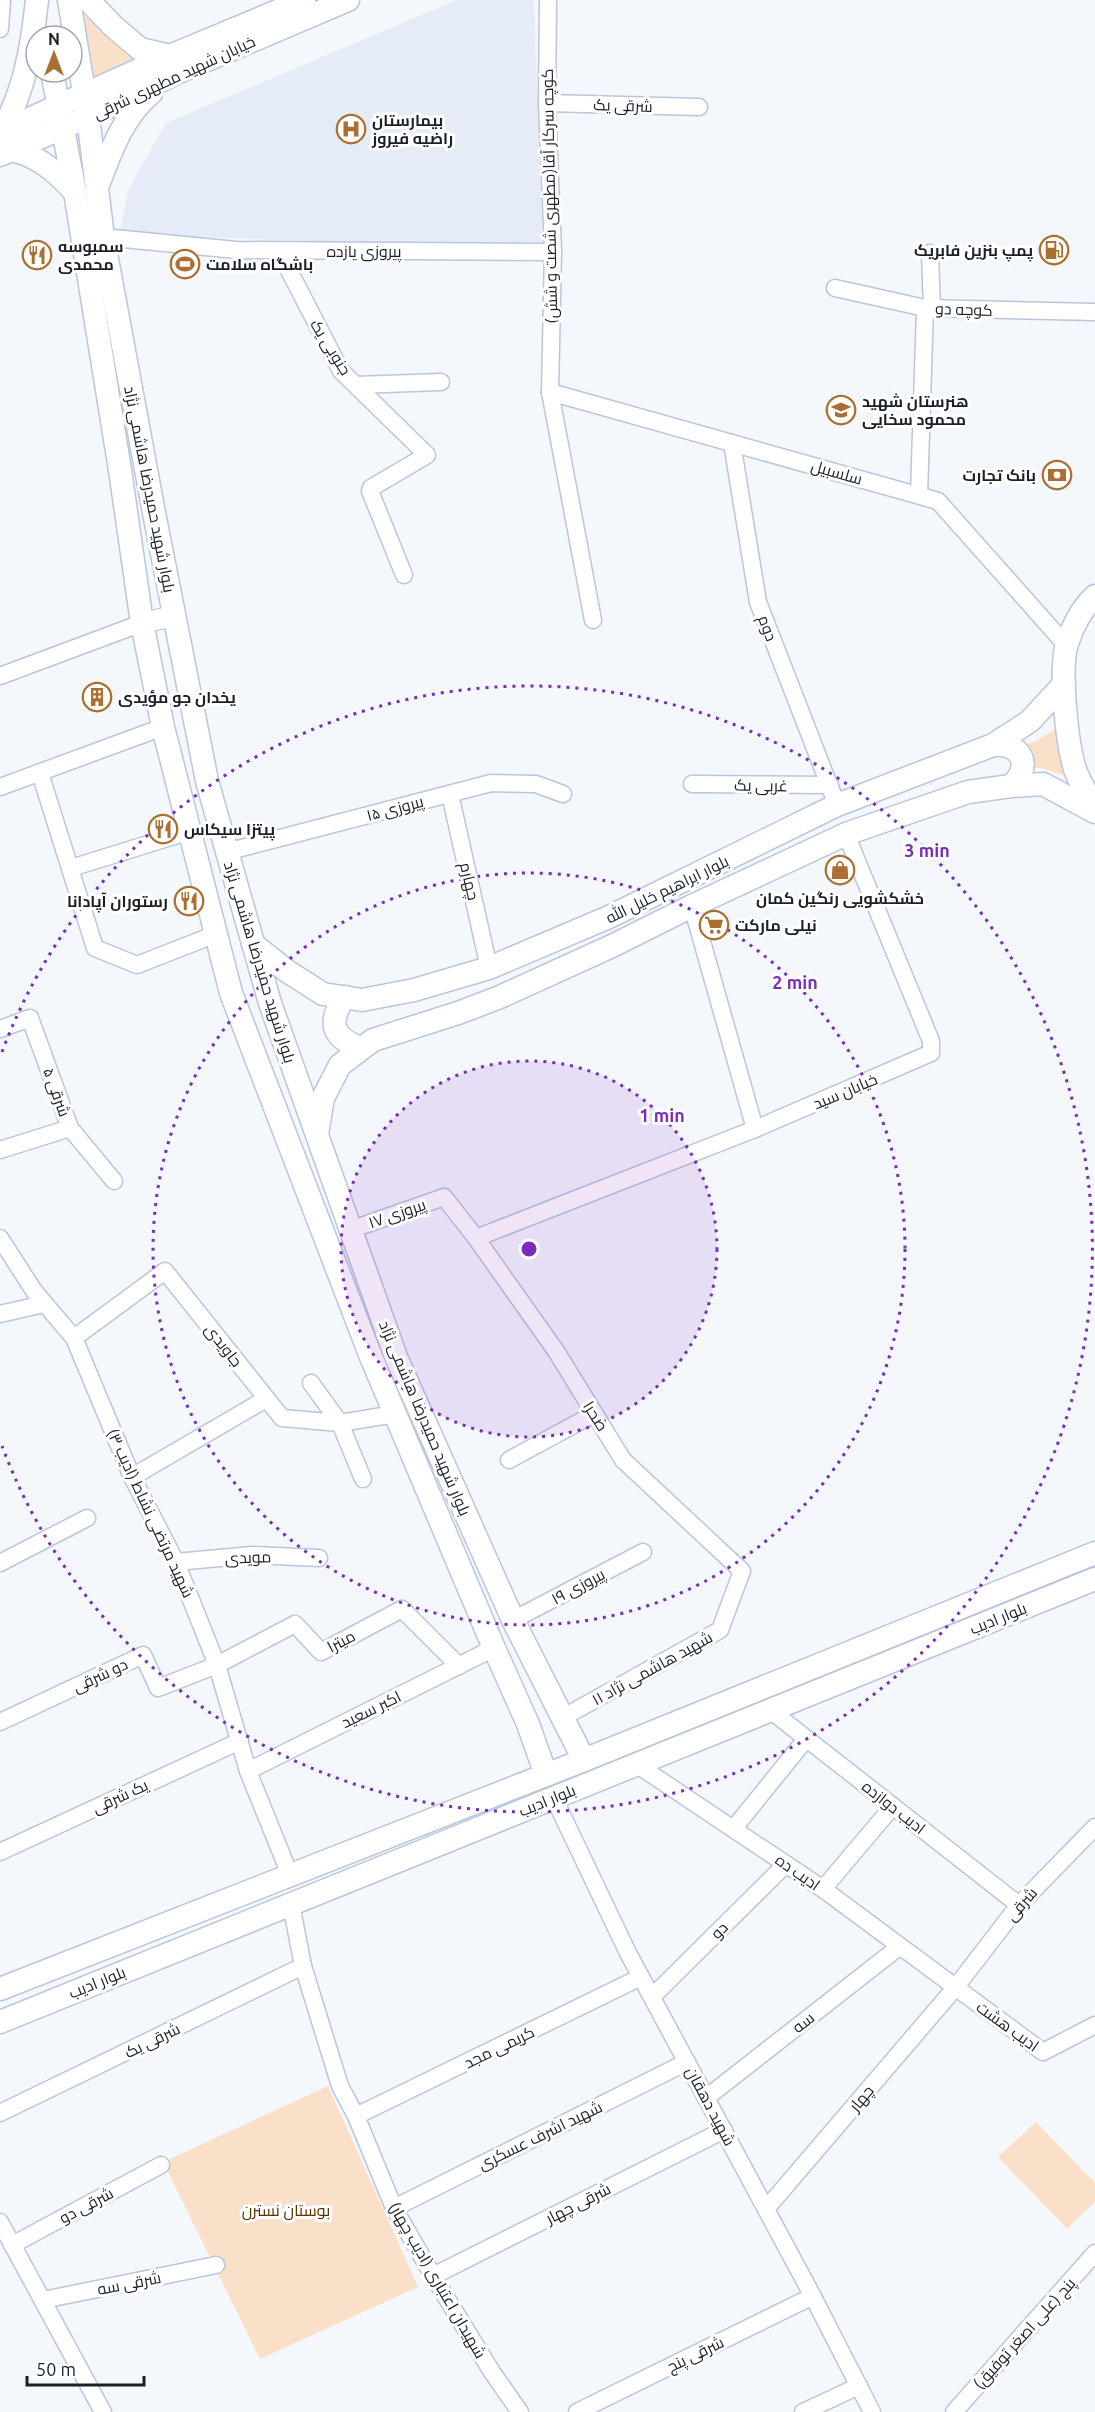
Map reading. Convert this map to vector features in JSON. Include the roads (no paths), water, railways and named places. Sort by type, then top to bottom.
[{"type":"main road","points":[[39,0],[44,24]]},
{"type":"main road","points":[[39,0],[32,48],[4,142],[50,166],[86,190],[135,106],[172,65],[140,49],[114,27],[88,0]]},
{"type":"main road","name":"بلوار شهید حمیدرضا هاشمی نژاد","points":[[69,0],[88,117],[86,190],[120,470],[142,623],[163,727],[231,993],[395,1414],[528,1724],[546,1775]]},
{"type":"main road","name":"خیابان شهید مطهری شرقی","points":[[60,117],[88,117],[172,65],[304,0]]},
{"type":"main road","name":"خیابان شهید مطهری شرقی","points":[[4,142],[60,117],[84,94],[172,65],[348,0]]},
{"type":"main road","name":"بلوار شهید حمیدرضا هاشمی نژاد","points":[[54,84],[60,117],[103,237],[207,781],[270,1003],[396,1357],[513,1620],[584,1760]]},
{"type":"main road","points":[[1095,577],[1090,601],[1066,645],[1064,684],[1067,729],[1076,771],[1095,811]]},
{"type":"main road","name":"بلوار ابراهیم خلیل الله","points":[[253,944],[287,971],[323,994],[362,1000],[414,990],[489,968],[609,918],[833,795],[993,745],[1030,721],[1064,684]]},
{"type":"main road","points":[[993,745],[1004,744],[1014,748],[1021,757],[1023,768],[1019,778],[1011,786]]},
{"type":"main road","name":"بلوار ابراهیم خلیل الله","points":[[317,1136],[323,1098],[340,1065],[373,1040],[500,997],[846,834],[968,792],[1011,786],[1043,784],[1095,811]]},
{"type":"main road","points":[[345,997],[335,1011],[335,1028],[345,1042],[361,1048]]},
{"type":"main road","name":"بلوار ادیب","points":[[0,1989],[584,1760],[1095,1553]]},
{"type":"main road","name":"بلوار ادیب","points":[[0,2022],[1095,1579]]},
{"type":"street","points":[[0,29],[2,0]]},
{"type":"street","name":"(مطهری شصت و شش)کوچه سرکار آقا","points":[[548,0],[547,103],[553,252],[550,392],[593,620]]},
{"type":"street","name":"شرقی یک","points":[[547,103],[699,107]]},
{"type":"street","name":"پیروزی یازده","points":[[103,237],[236,250],[553,252]]},
{"type":"street","name":"جنوبی یک","points":[[279,251],[341,371],[427,455],[371,488],[370,495],[404,574]]},
{"type":"street","points":[[919,495],[930,253]]},
{"type":"street","name":"کوچه دو","points":[[835,288],[928,308],[1095,312]]},
{"type":"street","points":[[356,385],[441,382]]},
{"type":"street","name":"سلسبیل","points":[[550,392],[938,501],[1066,645]]},
{"type":"street","name":"دوم","points":[[732,443],[758,602],[833,795]]},
{"type":"street","points":[[0,676],[142,623],[174,616]]},
{"type":"street","points":[[0,787],[163,727]]},
{"type":"street","points":[[40,773],[94,948],[137,965],[216,934]]},
{"type":"street","name":"پیروزی ۱۵","points":[[226,852],[491,783],[536,784],[563,794]]},
{"type":"street","name":"غربی یک","points":[[692,784],[833,795]]},
{"type":"street","name":"چهارم","points":[[450,794],[489,968]]},
{"type":"street","points":[[71,868],[190,831]]},
{"type":"street","name":"خیابان سید","points":[[754,1129],[931,1053],[931,1041],[846,834]]},
{"type":"street","points":[[476,1238],[754,1129],[692,906]]},
{"type":"street","name":"۵ شرقی","points":[[0,1029],[30,1018],[69,1128],[0,1150]]},
{"type":"street","points":[[69,1128],[114,1181]]},
{"type":"street","name":"صحرا","points":[[444,1197],[556,1351],[623,1460],[742,1571]]},
{"type":"street","name":"پیروزی ۱۷","points":[[350,1230],[444,1197]]},
{"type":"street","name":"شهید مرتضی نشاط (ادیب ۳)","points":[[0,1238],[44,1304],[74,1338],[132,1477],[176,1562],[217,1665],[248,1771],[290,1875]]},
{"type":"street","name":"جاویدی","points":[[74,1338],[165,1271],[282,1418],[340,1423],[395,1414]]},
{"type":"street","points":[[0,1314],[44,1304]]},
{"type":"street","points":[[311,1383],[340,1423],[363,1479]]},
{"type":"street","points":[[132,1477],[266,1399]]},
{"type":"street","points":[[509,1460],[594,1414]]},
{"type":"street","points":[[0,1563],[87,1518]]},
{"type":"street","name":"پیروزی ۱۹","points":[[513,1620],[642,1552]]},
{"type":"street","name":"مویدی","points":[[176,1562],[252,1555],[319,1558]]},
{"type":"street","name":"شهید هاشمی نژاد ۱۱","points":[[562,1719],[720,1630],[742,1571]]},
{"type":"street","name":"میترا","points":[[217,1665],[295,1624],[321,1652],[402,1609],[459,1666]]},
{"type":"street","name":"اکبر سعید","points":[[248,1771],[494,1648]]},
{"type":"street","name":"دو شرقی","points":[[0,1722],[143,1655],[158,1688],[217,1665]]},
{"type":"street","name":"ادیب دوازده","points":[[770,1710],[1019,1905]]},
{"type":"street","points":[[734,1828],[806,1739]]},
{"type":"street","name":"یک شرقی","points":[[0,1852],[240,1741]]},
{"type":"street","name":"ادیب ده","points":[[636,1764],[823,1889],[955,1988]]},
{"type":"street","name":"شهید دهقان","points":[[554,1798],[641,1977],[813,2296],[872,2412]]},
{"type":"street","points":[[823,1889],[893,1806]]},
{"type":"street","name":"شرقی","points":[[955,1988],[1019,1905],[1095,1827]]},
{"type":"street","points":[[386,1838],[395,1862]]},
{"type":"street","name":"دو","points":[[652,1997],[786,1864]]},
{"type":"street","name":"شهیدان اعتباری (ادیب چهار)","points":[[291,1904],[303,1966],[340,2086],[356,2116],[394,2208],[492,2372],[520,2412]]},
{"type":"street","name":"سه","points":[[706,2098],[899,1947]]},
{"type":"street","name":"شرقی یک","points":[[0,2114],[303,1966]]},
{"type":"street","name":"کریمی مجد","points":[[356,2116],[641,1977]]},
{"type":"street","name":"ادیب هشت","points":[[955,1988],[1043,2052],[1095,2025]]},
{"type":"street","name":"چهار","points":[[766,2209],[955,1988]]},
{"type":"street","name":"شهید اشرف عسکری","points":[[394,2208],[687,2062]]},
{"type":"street","name":"شرقی چهار","points":[[433,2276],[724,2130]]},
{"type":"street","name":"شرقی دو","points":[[12,2245],[160,2165]]},
{"type":"street","points":[[0,2222],[103,2412]]},
{"type":"street","name":"پنج (علی اصغر توفیق)","points":[[954,2412],[1095,2253]]},
{"type":"street","name":"شرقی سه","points":[[43,2300],[216,2265]]},
{"type":"street","name":"شرقی پنج","points":[[577,2412],[813,2296]]},
{"type":"street","points":[[802,2412],[859,2386]]},
{"type":"place","name":"بیمارستان راضیه فیروز","points":[[351,129]]},
{"type":"place","name":"پمپ بنزین فابریک","points":[[1054,250]]},
{"type":"place","name":"سمبوسه محمدی","points":[[37,255]]},
{"type":"place","name":"باشگاه سلامت","points":[[185,264]]},
{"type":"place","name":"هنرستان شهید محمود سخایی","points":[[841,410]]},
{"type":"place","name":"بانک تجارت","points":[[1057,475]]},
{"type":"place","name":"یخدان جو مؤیدی","points":[[97,697]]},
{"type":"place","name":"پیتزا سیکاس","points":[[163,829]]},
{"type":"place","name":"خشکشویی رنگین کمان","points":[[840,870]]},
{"type":"place","name":"رستوران آپادانا","points":[[189,901]]},
{"type":"place","name":"نیلی مارکت","points":[[714,925]]},
{"type":"park label","name":"بوستان نسترن","points":[[286,2210]]}]
